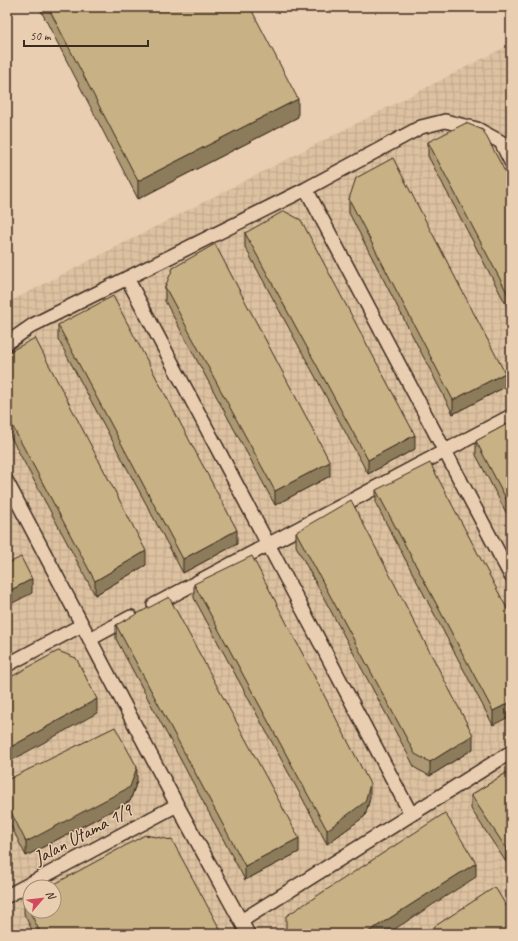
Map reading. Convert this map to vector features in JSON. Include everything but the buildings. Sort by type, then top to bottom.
[{"type":"street","points":[[7,343],[33,325],[306,189],[421,127],[445,121],[477,129],[501,142],[511,162]]},
{"type":"street","points":[[306,189],[511,576]]},
{"type":"street","points":[[127,278],[411,814]]},
{"type":"street","points":[[90,639],[511,416]]},
{"type":"street","points":[[7,482],[177,805],[248,934]]},
{"type":"street","points":[[7,665],[82,625]]},
{"type":"street","points":[[241,921],[511,752]]},
{"type":"street","name":"Jalan Utama 1/9","points":[[7,896],[177,805]]},
{"type":"shaded area","points":[[511,44],[511,934],[7,934],[7,303]]}]
